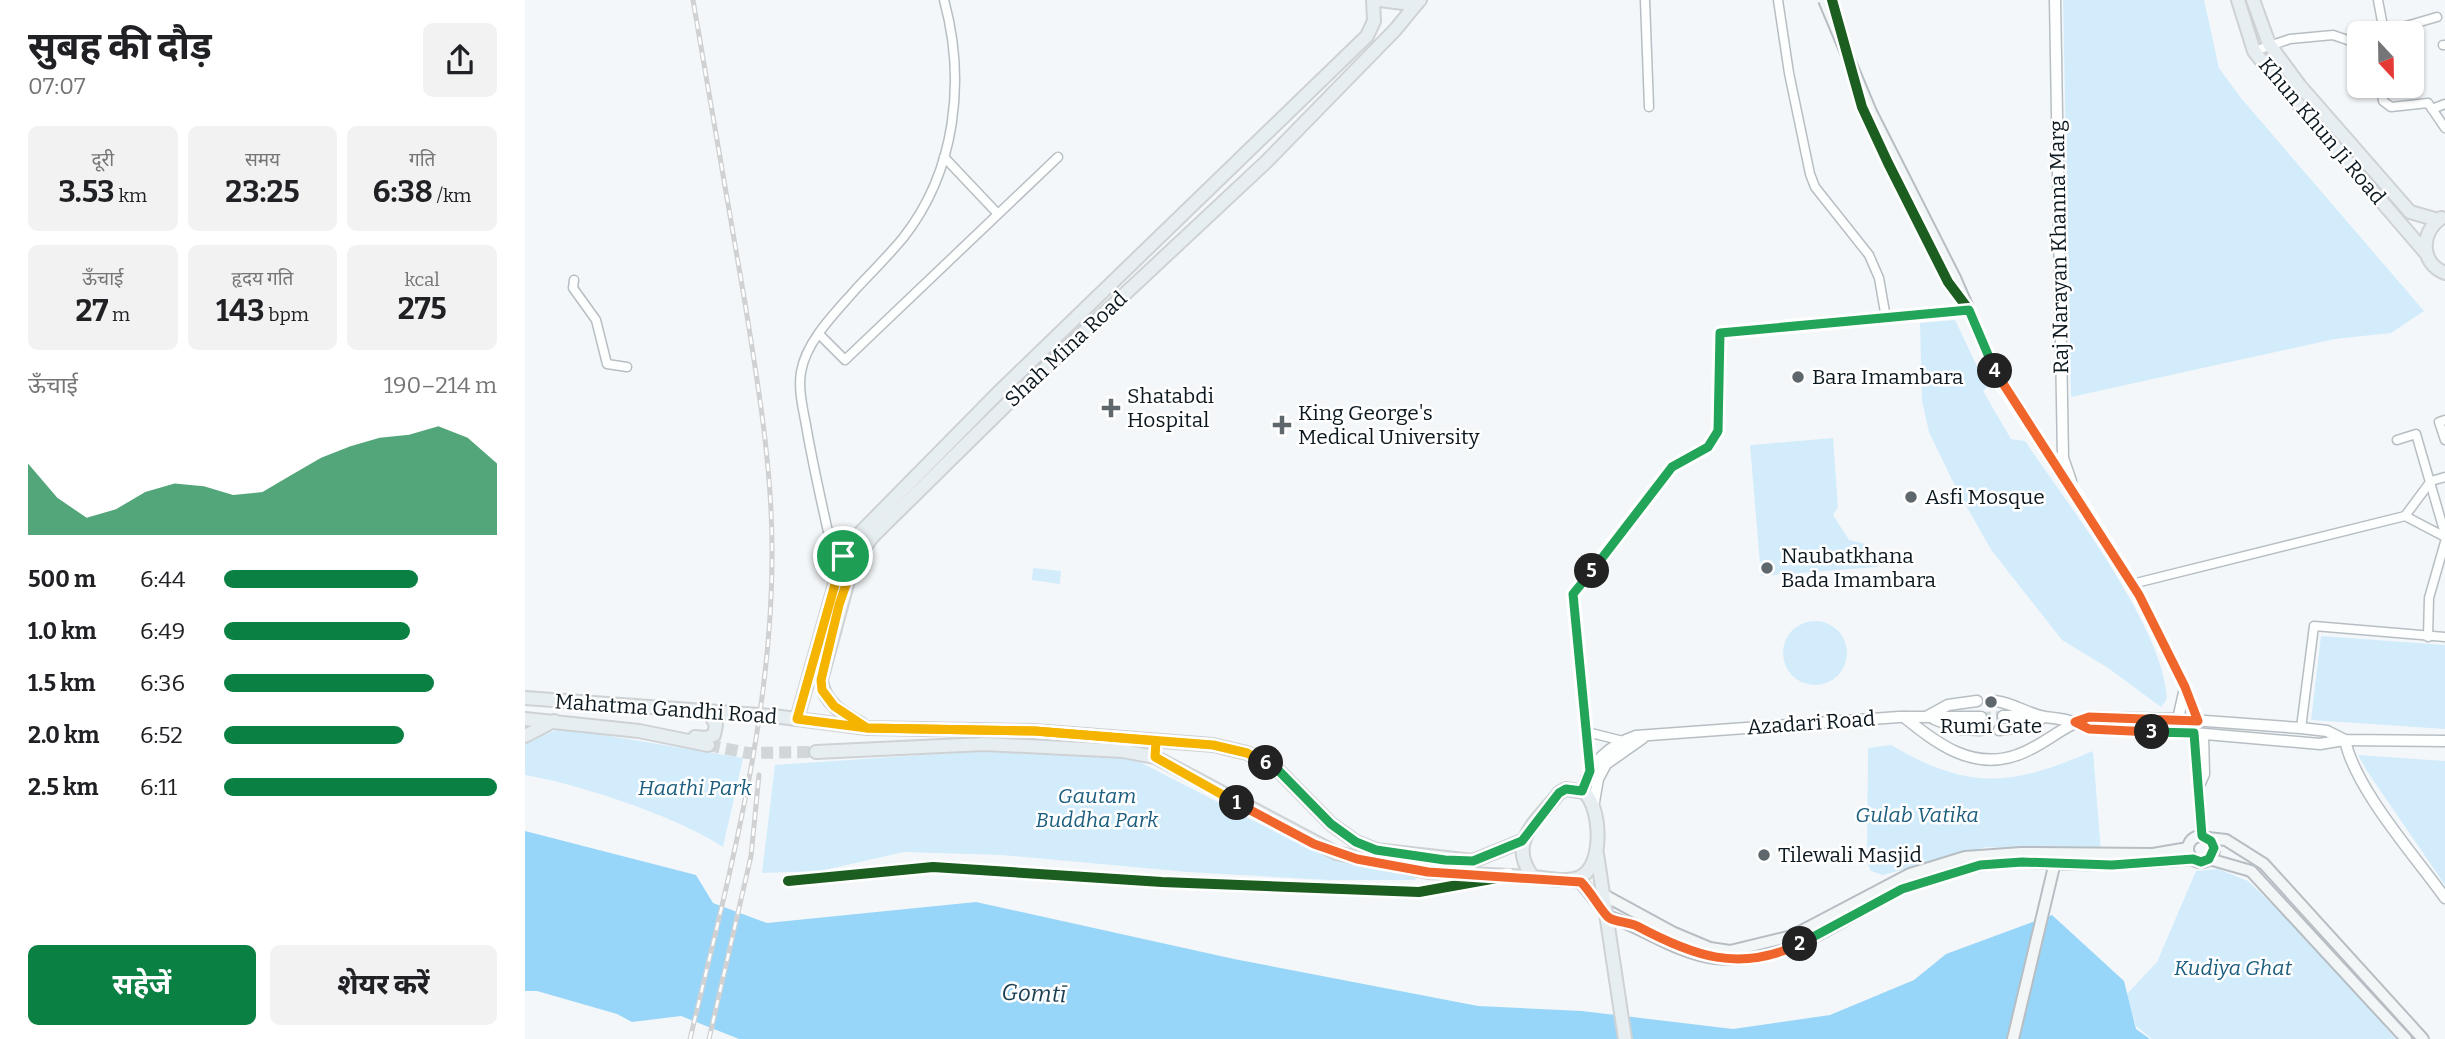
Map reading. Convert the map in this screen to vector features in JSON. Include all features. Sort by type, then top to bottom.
[{"type":"main road","name":"Shah Mina Road","points":[[797,719],[805,685],[849,558],[870,523],[1367,36],[1374,20],[1373,0]]},
{"type":"main road","points":[[1380,0],[1411,4],[1419,1]]},
{"type":"main road","points":[[1824,0],[1871,112],[1969,310]]},
{"type":"main road","name":"Khun Khun Ji Road","points":[[2238,0],[2254,51],[2317,129],[2443,274]]},
{"type":"main road","name":"Khun Khun Ji Road","points":[[2253,0],[2269,44],[2410,212],[2442,218]]},
{"type":"main road","name":"Shah Mina Road","points":[[867,728],[834,706],[822,690],[821,680],[849,558],[932,475],[1308,119],[1419,1]]},
{"type":"main road","points":[[1294,107],[1308,119]]},
{"type":"main road","points":[[2317,129],[2329,118]]},
{"type":"main road","points":[[1185,214],[1198,225]]},
{"type":"main road","points":[[2425,252],[2427,234],[2442,218]]},
{"type":"main road","points":[[1127,270],[1138,281]]},
{"type":"main road","points":[[1036,358],[1046,369]]},
{"type":"main road","points":[[773,716],[784,710],[805,685]]},
{"type":"main road","name":"Mahatma Gandhi Road","points":[[525,698],[773,716],[867,728],[1035,731],[1213,745],[1247,753],[1277,769],[1331,824],[1356,842],[1376,850],[1445,860],[1473,861],[1522,841]]},
{"type":"main road","points":[[670,737],[677,734],[711,737],[716,726],[709,712]]},
{"type":"main road","name":"Mahatma Gandhi Road","points":[[525,719],[558,720],[708,745]]},
{"type":"main road","points":[[525,736],[558,720]]},
{"type":"main road","points":[[1155,757],[1156,741]]},
{"type":"main road","points":[[816,752],[984,744],[1123,751],[1155,757],[1321,846],[1357,859],[1428,872],[1581,882],[1607,915],[1633,924],[1688,952],[1713,958],[1747,959],[1776,955],[1910,874],[1965,857],[2112,865],[2193,859],[2201,862],[2209,859],[2251,871],[2261,880],[2406,1039]]},
{"type":"main road","points":[[1533,877],[1523,862],[1522,841],[1559,793],[1566,789],[1582,791],[1594,802],[1597,850],[1625,1039]]},
{"type":"main road","points":[[1321,846],[1331,824]]},
{"type":"main road","points":[[2188,848],[2192,840],[2205,837],[2226,840],[2264,864],[2423,1039]]},
{"type":"main road","points":[[2205,837],[2214,848],[2209,859]]},
{"type":"main road","points":[[2188,848],[2193,859]]},
{"type":"main road","points":[[2056,860],[2153,854],[2188,848]]},
{"type":"main road","points":[[1570,880],[1586,872],[1597,850]]},
{"type":"main road","points":[[2013,1039],[2056,860]]},
{"type":"main road","points":[[1604,895],[1672,932],[1710,948],[1730,951],[1792,936],[1863,903]]},
{"type":"street","points":[[849,558],[831,545],[801,398],[801,373],[810,346],[904,236],[933,187],[944,157],[956,102],[955,68],[944,0]]},
{"type":"street","points":[[1645,0],[1649,107]]},
{"type":"street","points":[[1779,0],[1789,74],[1810,174],[1815,187],[1869,255],[1879,278],[1886,318]]},
{"type":"street","points":[[1832,0],[1862,107],[1948,282],[1969,310],[2000,382],[2074,491],[2132,584],[2185,687],[2198,721]]},
{"type":"street","name":"Raj Narayan Khanna Marg","points":[[2055,0],[2063,458],[2074,491]]},
{"type":"street","points":[[2378,0],[2381,21]]},
{"type":"street","points":[[2424,21],[2437,17]]},
{"type":"street","points":[[2254,51],[2269,44],[2333,34],[2347,39]]},
{"type":"street","points":[[2383,98],[2391,107],[2428,103],[2445,128]]},
{"type":"street","points":[[2432,108],[2445,104]]},
{"type":"street","points":[[944,157],[998,214]]},
{"type":"street","points":[[819,334],[845,360],[1058,157]]},
{"type":"street","points":[[575,280],[573,288],[596,320],[607,363],[627,366]]},
{"type":"street","points":[[1590,771],[1573,594],[1672,467],[1708,447],[1718,431],[1720,333],[1969,310]]},
{"type":"street","points":[[2445,420],[2439,422],[2445,440]]},
{"type":"street","points":[[2397,440],[2416,434],[2445,538],[2429,598],[2427,637]]},
{"type":"street","points":[[2132,584],[2405,516],[2431,481],[2445,477]]},
{"type":"street","points":[[2405,516],[2445,538]]},
{"type":"street","points":[[2301,728],[2314,626],[2445,637]]},
{"type":"street","points":[[2178,719],[2185,687]]},
{"type":"street","name":"Azadari Road","points":[[1623,741],[1636,736],[1643,738],[1655,734],[1927,716],[1948,705],[1977,701]]},
{"type":"street","points":[[1996,701],[2012,703],[2045,717]]},
{"type":"street","points":[[1927,716],[1981,717]]},
{"type":"street","points":[[1927,716],[1960,729],[1981,730]]},
{"type":"street","points":[[2003,716],[2058,716],[2089,729],[2199,734],[2320,744],[2345,740],[2445,741]]},
{"type":"street","points":[[1904,717],[1944,747],[1962,756],[1993,760],[2018,755],[2075,722],[2089,717],[2178,719],[2327,731],[2345,740],[2353,766],[2369,792],[2445,898]]},
{"type":"street","points":[[1999,730],[2031,724],[2045,717]]},
{"type":"street","points":[[1587,732],[1623,741]]},
{"type":"street","points":[[2199,734],[2196,774],[2200,783],[2205,837]]},
{"type":"street","points":[[1594,802],[1598,779],[1606,764],[1643,738]]},
{"type":"street","points":[[1582,791],[1599,758],[1623,741]]},
{"type":"street","points":[[788,881],[933,867],[1162,882],[1419,892],[1508,876]]},
{"type":"green space","points":[[2063,0],[2204,0],[2219,68],[2241,98],[2424,311],[2391,333],[2335,339],[2071,397]]},
{"type":"green space","points":[[1955,320],[1987,387],[1983,391],[2011,439],[2025,441],[2088,531],[2132,602],[2162,670],[2167,699],[2161,707],[2108,668],[2062,640],[1992,551],[1956,488],[1929,432],[1922,401],[1920,323]]},
{"type":"green space","points":[[1833,438],[1838,507],[1833,515],[1849,540],[1862,543],[1888,561],[1876,567],[1761,576],[1750,445]]},
{"type":"green space","points":[[1033,568],[1061,571],[1060,584],[1032,580]]},
{"type":"green space","points":[[1815,621],[1833,627],[1841,635],[1847,653],[1841,671],[1833,679],[1815,685],[1797,679],[1789,671],[1783,653],[1789,635],[1797,627]]},
{"type":"green space","points":[[2321,636],[2445,645],[2445,729],[2311,720]]},
{"type":"green space","name":"Haathi Park","points":[[561,728],[743,758],[723,847],[655,813],[572,786],[525,775],[525,743]]},
{"type":"green space","name":"Gulab Vatika","points":[[1891,745],[1944,770],[1991,778],[2014,777],[2038,771],[2093,751],[2101,852],[1987,847],[1883,875],[1871,871],[1867,863],[1868,748]]},
{"type":"green space","name":"Gautam Buddha Park","points":[[980,751],[1103,752],[1134,759],[1311,850],[1344,861],[1417,874],[1415,880],[1329,880],[1188,872],[1002,855],[904,852],[820,871],[762,873],[775,765]]},
{"type":"green space","points":[[2358,755],[2445,761],[2445,885],[2367,771]]},
{"type":"green space","name":"Kudiya Ghat","points":[[2218,869],[2248,881],[2301,932],[2396,1039],[2152,1039],[2136,1026],[2127,994],[2157,962],[2196,871]]},
{"type":"water","name":"Gomtī","points":[[525,831],[696,875],[713,903],[767,923],[976,902],[1234,959],[1478,1006],[1582,1011],[1733,1029],[1830,1015],[1914,980],[1946,954],[2052,915],[2124,981],[2136,1029],[2150,1039],[739,1039],[681,1016],[632,1022],[617,1014],[537,991],[525,991]]},
{"type":"tunnel","points":[[1981,717],[2003,716]]},
{"type":"tunnel","points":[[708,745],[748,753],[816,752]]},
{"type":"railway","points":[[690,1039],[733,858],[757,735],[765,674],[772,550],[770,488],[759,395],[693,0]]},
{"type":"railway","points":[[709,1039],[751,856],[759,775]]},
{"type":"cycle path","points":[[1832,0],[1862,107],[1948,282],[1969,310],[2000,382],[2074,491],[2139,595],[2185,687],[2198,721]]},
{"type":"cycle path","points":[[1590,771],[1573,594],[1672,467],[1708,447],[1718,431],[1720,333],[1969,310]]},
{"type":"cycle path","points":[[788,881],[933,867],[1162,882],[1419,892],[1508,876]]},
{"type":"place","name":"Bara Imambara","points":[[1798,377]]},
{"type":"place","name":"Shatabdi Hospital","points":[[1111,408]]},
{"type":"place","name":"King George's Medical University","points":[[1282,425]]},
{"type":"place","name":"Asfi Mosque","points":[[1911,497]]},
{"type":"place","name":"Naubatkhana Bada Imambara","points":[[1767,568]]},
{"type":"place","name":"Rumi Gate","points":[[1991,702]]},
{"type":"place","name":"Tilewali Masjid","points":[[1764,855]]},
{"type":"route","points":[[843,556],[797,719],[867,728],[951,729],[1035,731],[1213,745],[1247,753],[1277,769],[1331,824],[1356,842],[1376,850],[1445,860],[1473,861],[1522,841],[1559,793],[1566,789],[1582,791],[1590,771],[1573,594],[1672,467],[1708,447],[1718,431],[1720,333],[1969,310],[2000,382],[2074,491],[2139,595],[2185,687],[2198,721],[2089,717],[2075,722],[2089,729],[2194,733],[2196,774],[2200,783],[2202,836],[2211,841],[2214,852],[2209,859],[2201,862],[2193,859],[2112,865],[2022,862],[1980,865],[1930,878],[1902,889],[1776,955],[1747,959],[1713,958],[1688,952],[1633,924],[1607,916],[1593,894],[1581,882],[1428,872],[1336,853],[1177,771],[1155,757],[1156,741],[1035,731],[867,728],[843,714],[822,690],[821,680],[839,605],[854,561],[843,556]]}]
